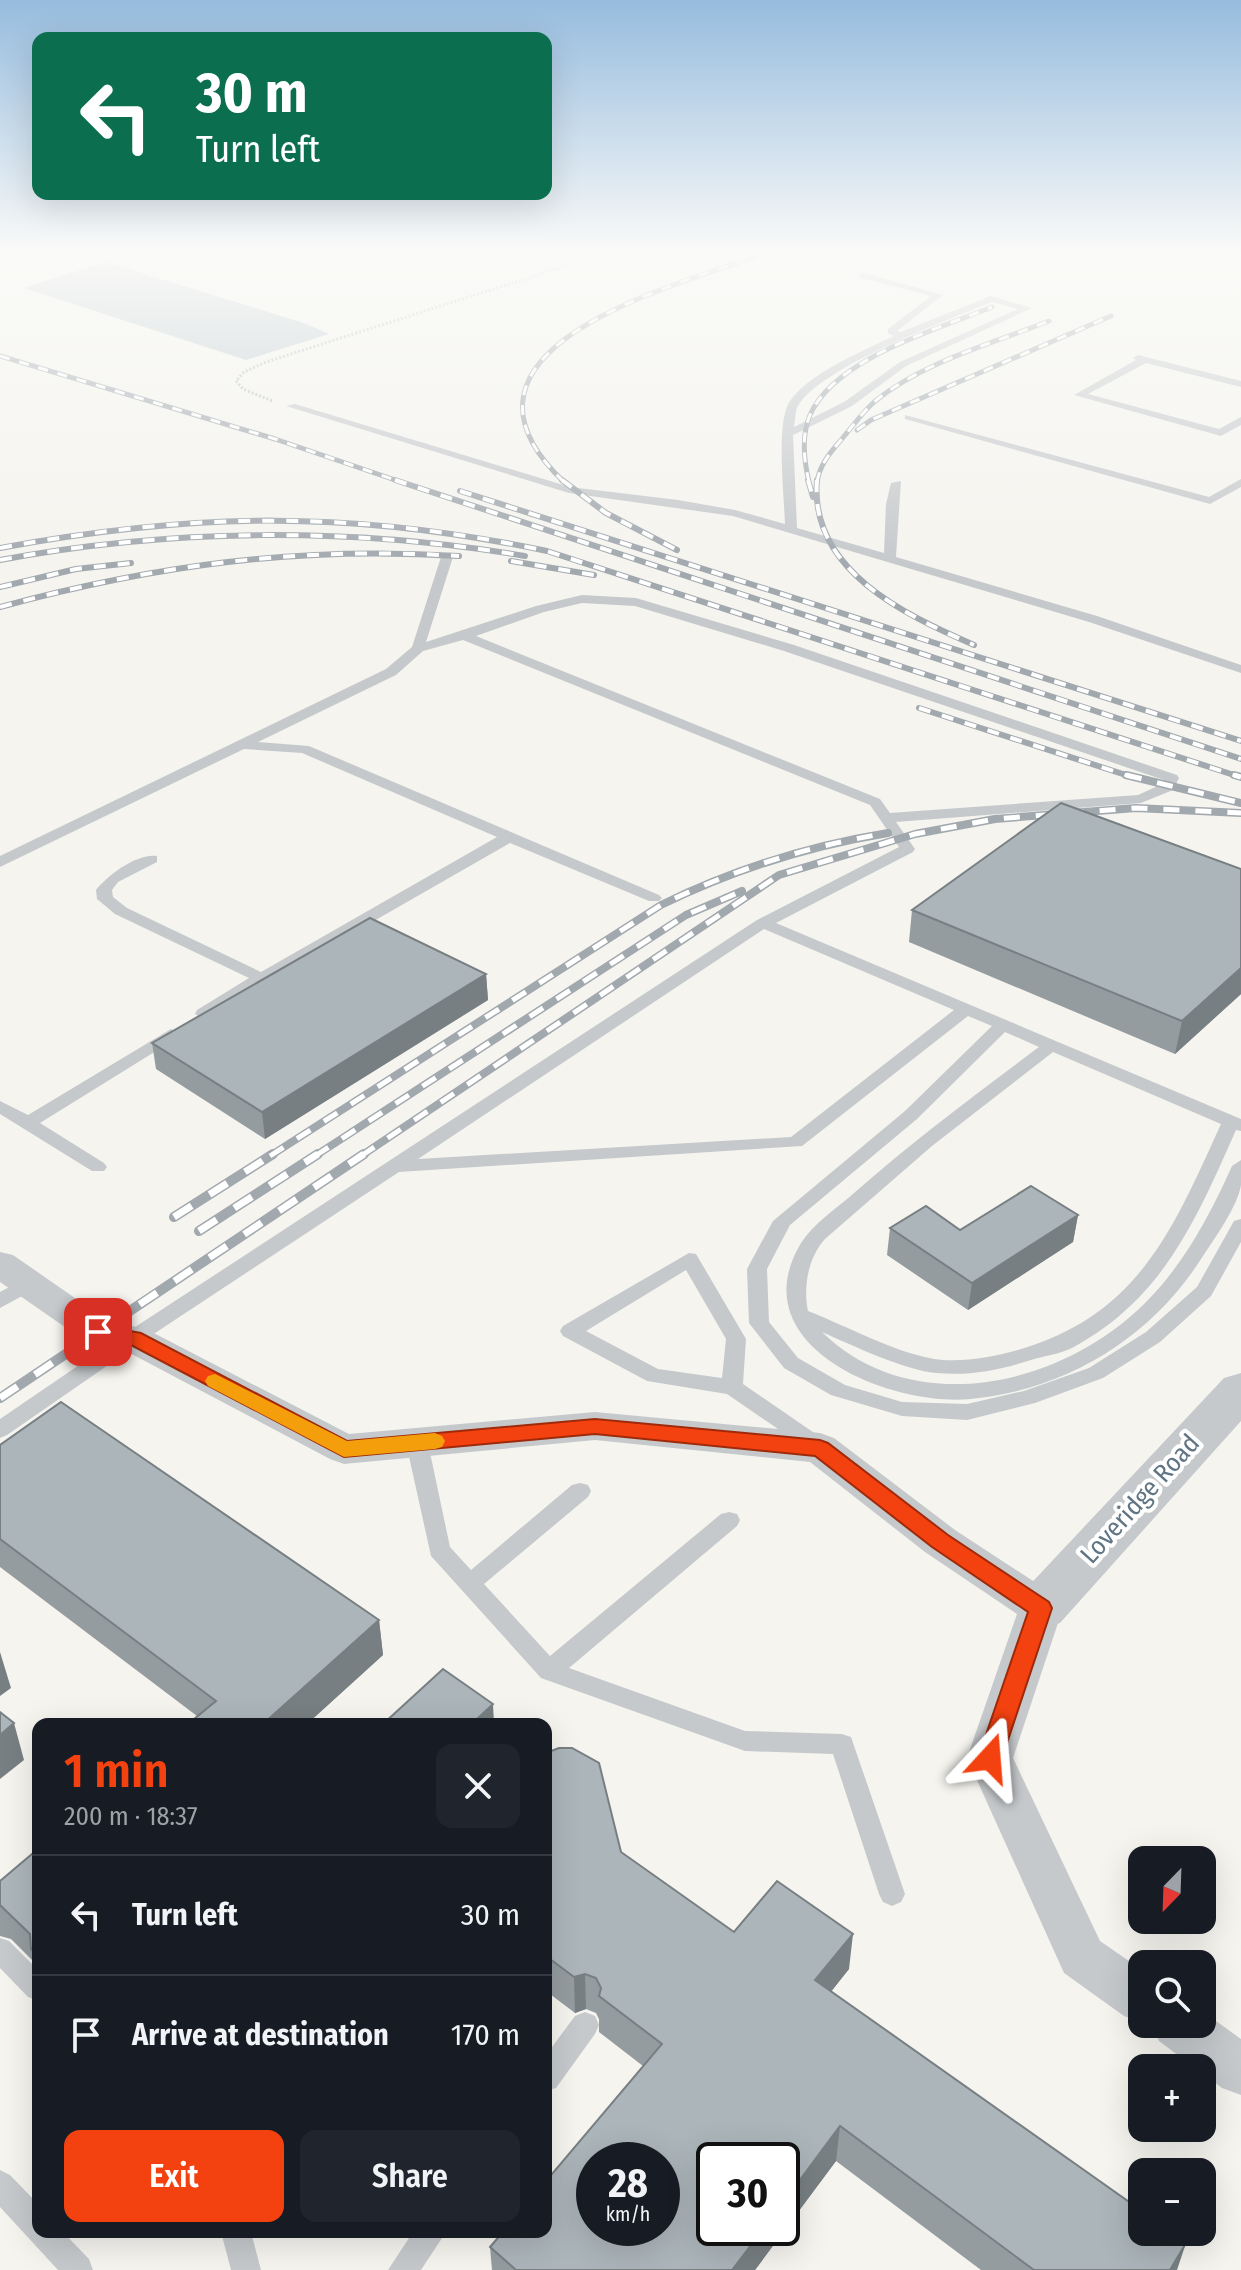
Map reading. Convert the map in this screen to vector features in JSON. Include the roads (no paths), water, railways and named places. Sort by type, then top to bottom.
[{"type":"street","points":[[9,1283],[98,1332],[133,1338],[344,1449],[595,1426],[820,1448],[940,1541],[1041,1608],[990,1758],[1082,1957],[1128,1989]]},
{"type":"street","name":"Loveridge Road","points":[[1041,1608],[1241,1390]]},
{"type":"street","points":[[1196,2038],[1241,2070]]},
{"type":"lane","points":[[791,529],[788,434],[792,407],[815,383],[856,358]]},
{"type":"lane","points":[[788,434],[848,404],[903,364],[916,358]]},
{"type":"lane","points":[[1241,384],[1141,359],[1079,395],[1241,438]]},
{"type":"lane","points":[[291,406],[569,490],[735,513],[1093,619],[1241,669]]},
{"type":"lane","points":[[909,417],[1210,501],[1241,482]]},
{"type":"lane","points":[[1221,433],[1241,420]]},
{"type":"lane","points":[[890,559],[892,504],[897,483]]},
{"type":"lane","points":[[418,648],[447,557]]},
{"type":"lane","points":[[0,862],[391,672],[418,648],[464,636],[540,609],[582,599],[636,602],[789,648],[1172,778],[1168,787],[1141,799],[887,818]]},
{"type":"lane","points":[[0,1430],[133,1338],[763,923],[908,849],[875,802],[464,636]]},
{"type":"lane","points":[[241,745],[304,749],[654,898]]},
{"type":"lane","points":[[28,1123],[261,978],[509,837]]},
{"type":"lane","points":[[152,859],[113,879],[104,890],[105,899],[121,911],[261,978]]},
{"type":"lane","points":[[763,923],[1236,1124],[1162,1258],[1124,1304],[1063,1344],[991,1365],[934,1366],[873,1346],[799,1314]]},
{"type":"lane","points":[[394,1166],[796,1142],[966,1009]]},
{"type":"lane","points":[[1003,1025],[911,1115],[782,1221],[757,1269],[759,1323],[791,1363],[838,1390],[902,1409],[967,1412],[1028,1398],[1096,1373],[1153,1337],[1204,1291],[1241,1225]]},
{"type":"lane","points":[[1051,1046],[915,1149],[810,1244],[796,1281],[799,1314],[818,1341],[858,1369],[900,1384],[956,1393],[1064,1368],[1109,1344],[1154,1307],[1194,1260],[1223,1209],[1241,1166]]},
{"type":"lane","points":[[0,1106],[98,1167]]},
{"type":"lane","points":[[732,1387],[736,1339],[689,1259],[570,1331],[654,1376],[732,1387],[820,1448]]},
{"type":"lane","points":[[417,1443],[439,1550],[549,1671],[745,1741],[842,1744],[892,1894]]},
{"type":"lane","points":[[469,1584],[580,1491]]},
{"type":"lane","points":[[549,1671],[729,1520]]},
{"type":"lane","points":[[0,1950],[32,1982]]},
{"type":"lane","points":[[552,2070],[585,2025]]},
{"type":"lane","points":[[0,2185],[32,2220]]},
{"type":"lane","points":[[49,2238],[78,2270]]},
{"type":"lane","points":[[238,2238],[246,2270]]},
{"type":"lane","points":[[403,2270],[427,2238]]},
{"type":"railway","points":[[6,358],[275,439],[399,481]]},
{"type":"railway","points":[[544,358],[524,394],[529,435],[563,481]]},
{"type":"railway","points":[[809,482],[804,440],[810,415],[823,395],[841,377],[872,358]]},
{"type":"railway","points":[[817,481],[823,464],[833,450],[874,402],[914,376],[952,358]]},
{"type":"railway","points":[[857,430],[871,420],[1014,358]]},
{"type":"railway","points":[[395,480],[399,481]]},
{"type":"railway","points":[[808,480],[813,497]]},
{"type":"railway","points":[[399,481],[1241,759]]},
{"type":"railway","points":[[563,481],[606,513],[677,550]]},
{"type":"railway","points":[[817,481],[819,512],[828,540],[845,564],[892,603],[974,645]]},
{"type":"railway","points":[[460,491],[1241,741]]},
{"type":"railway","points":[[0,548],[140,528],[208,522],[274,521],[407,528],[547,551],[1240,777]]},
{"type":"railway","points":[[0,560],[130,542],[262,535],[394,540],[525,556]]},
{"type":"railway","points":[[0,607],[115,580],[228,562],[342,554],[459,556]]},
{"type":"railway","points":[[511,561],[594,575]]},
{"type":"railway","points":[[0,587],[76,569],[131,563]]},
{"type":"railway","points":[[919,708],[1132,777]]},
{"type":"railway","points":[[1126,775],[1241,803]]},
{"type":"railway","points":[[1234,775],[1241,777]]},
{"type":"railway","points":[[361,1156],[779,875],[915,834],[995,819],[1136,808],[1241,813]]},
{"type":"railway","points":[[270,1156],[661,905],[716,880],[772,860],[888,833]]},
{"type":"railway","points":[[315,1156],[686,915],[742,891]]},
{"type":"railway","points":[[174,1217],[273,1154]]},
{"type":"railway","points":[[199,1231],[318,1154]]},
{"type":"railway","points":[[0,1398],[364,1154]]}]
